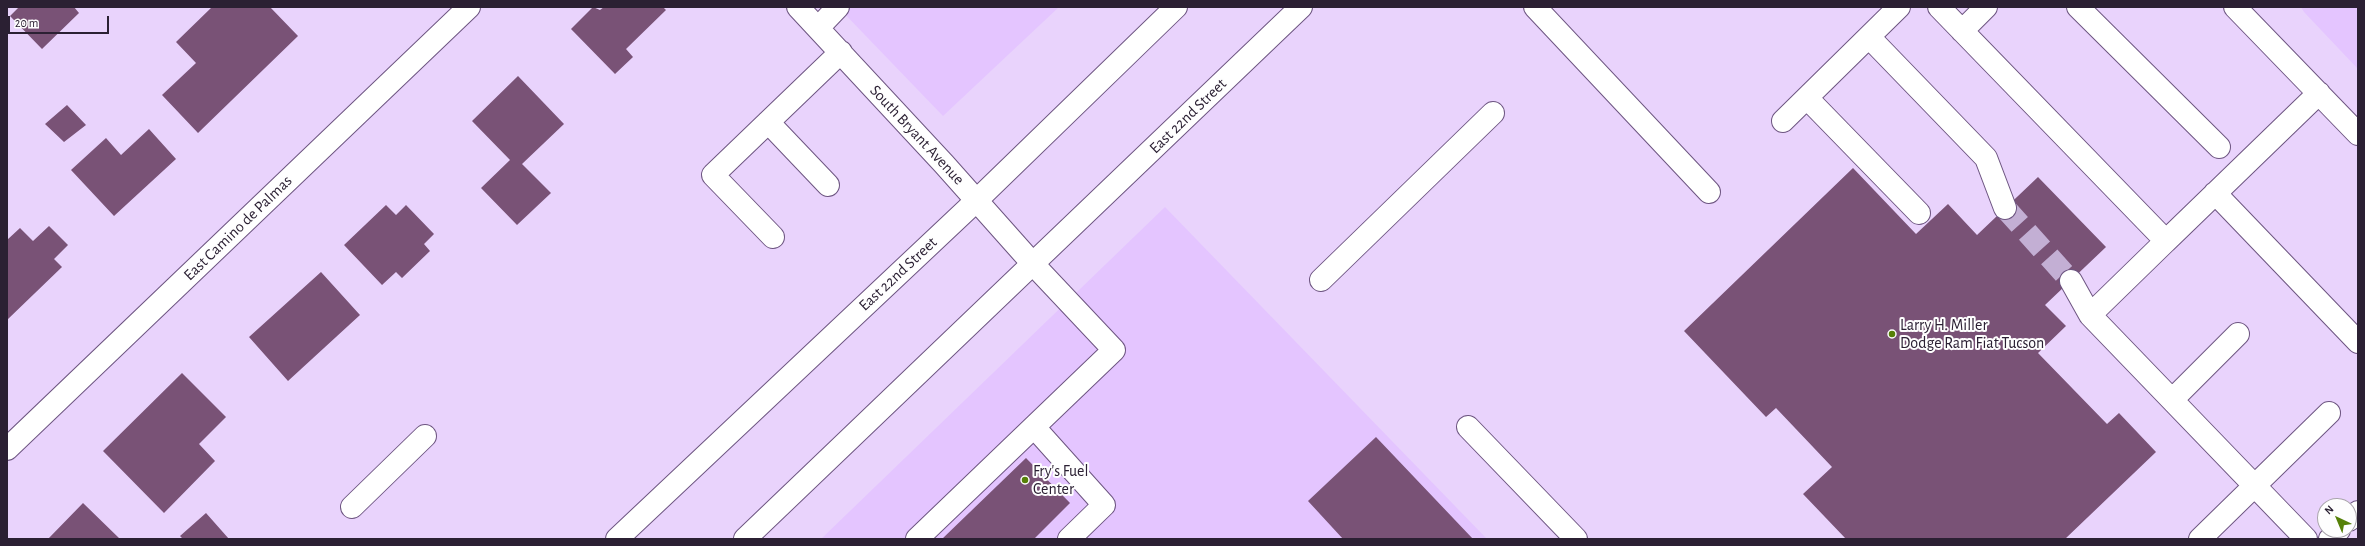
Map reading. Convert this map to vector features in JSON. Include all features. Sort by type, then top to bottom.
[{"type":"main road","name":"East Camino de Palmas","points":[[7,449],[469,7]]},
{"type":"main road","name":"South Bryant Avenue","points":[[798,7],[977,200],[1033,264],[1114,350],[1034,427]]},
{"type":"main road","points":[[818,28],[838,7]]},
{"type":"main road","name":"East 22nd Street","points":[[617,539],[977,200],[1176,7]]},
{"type":"main road","name":"East 22nd Street","points":[[745,539],[1301,7]]},
{"type":"main road","points":[[1535,7],[1709,192]]},
{"type":"main road","points":[[1783,121],[1899,7]]},
{"type":"main road","points":[[1940,7],[2166,241]]},
{"type":"main road","points":[[1962,31],[1986,7]]},
{"type":"main road","points":[[2078,7],[2219,147]]},
{"type":"main road","points":[[2235,7],[2358,134]]},
{"type":"main road","points":[[1869,37],[1986,158],[2005,208]]},
{"type":"main road","points":[[773,237],[713,175],[841,52]]},
{"type":"main road","points":[[2090,315],[2319,93]]},
{"type":"main road","points":[[1806,98],[1919,213]]},
{"type":"main road","points":[[1321,280],[1493,113]]},
{"type":"main road","points":[[768,122],[828,185]]},
{"type":"main road","points":[[2215,194],[2358,342]]},
{"type":"main road","points":[[2071,280],[2090,315],[2302,535]]},
{"type":"main road","points":[[2172,400],[2238,334]]},
{"type":"main road","points":[[2200,539],[2329,413]]},
{"type":"main road","points":[[917,539],[1034,427],[1104,505],[1069,539]]},
{"type":"main road","points":[[1468,427],[1576,539]]},
{"type":"main road","points":[[352,507],[425,436]]},
{"type":"shaded area","points":[[838,7],[1059,7],[943,116]]},
{"type":"shaded area","points":[[2301,7],[2358,7],[2358,69],[2304,12]]},
{"type":"shaded area","points":[[1165,207],[1487,539],[821,539]]},
{"type":"building","points":[[19,7],[74,7],[79,13],[42,49],[10,16]]},
{"type":"building","points":[[212,7],[270,7],[298,36],[198,133],[162,95],[196,63],[176,42]]},
{"type":"building","points":[[593,7],[600,10],[604,7],[663,7],[666,10],[626,49],[633,57],[615,74],[571,29]]},
{"type":"building","points":[[518,76],[564,124],[522,164],[551,193],[517,225],[481,188],[510,160],[472,121]]},
{"type":"building","points":[[67,105],[86,125],[64,142],[45,124]]},
{"type":"building","points":[[149,129],[176,159],[114,216],[71,170],[106,138],[121,155]]},
{"type":"building","points":[[1853,168],[1916,234],[1948,204],[1977,235],[2038,177],[2106,247],[2045,305],[2066,326],[2038,353],[2107,424],[2119,413],[2156,452],[2065,539],[1846,539],[1803,494],[1832,467],[1776,408],[1766,417],[1684,331]]},
{"type":"building","points":[[386,205],[396,215],[406,205],[434,234],[424,244],[430,251],[402,278],[396,272],[382,285],[344,245]]},
{"type":"building","points":[[49,226],[68,245],[54,259],[62,267],[7,320],[7,240],[20,228],[33,241]]},
{"type":"building","points":[[321,272],[360,315],[288,381],[249,337]]},
{"type":"building","points":[[182,373],[226,417],[199,444],[215,461],[164,513],[103,451]]},
{"type":"building","points":[[1376,437],[1473,539],[1343,539],[1308,501]]},
{"type":"building","name":"Fry's Fuel Center","points":[[1026,458],[1070,503],[1034,539],[942,539]]},
{"type":"building","points":[[83,503],[120,539],[48,539]]},
{"type":"building","points":[[206,513],[229,539],[183,539],[180,536]]},
{"type":"tunnel","points":[[2005,208],[2071,281]]},
{"type":"place","name":"Larry H. Miller Dodge Ram Fiat Tucson","points":[[1892,334]]},
{"type":"place","name":"Fry's Fuel Center","points":[[1025,480]]}]
